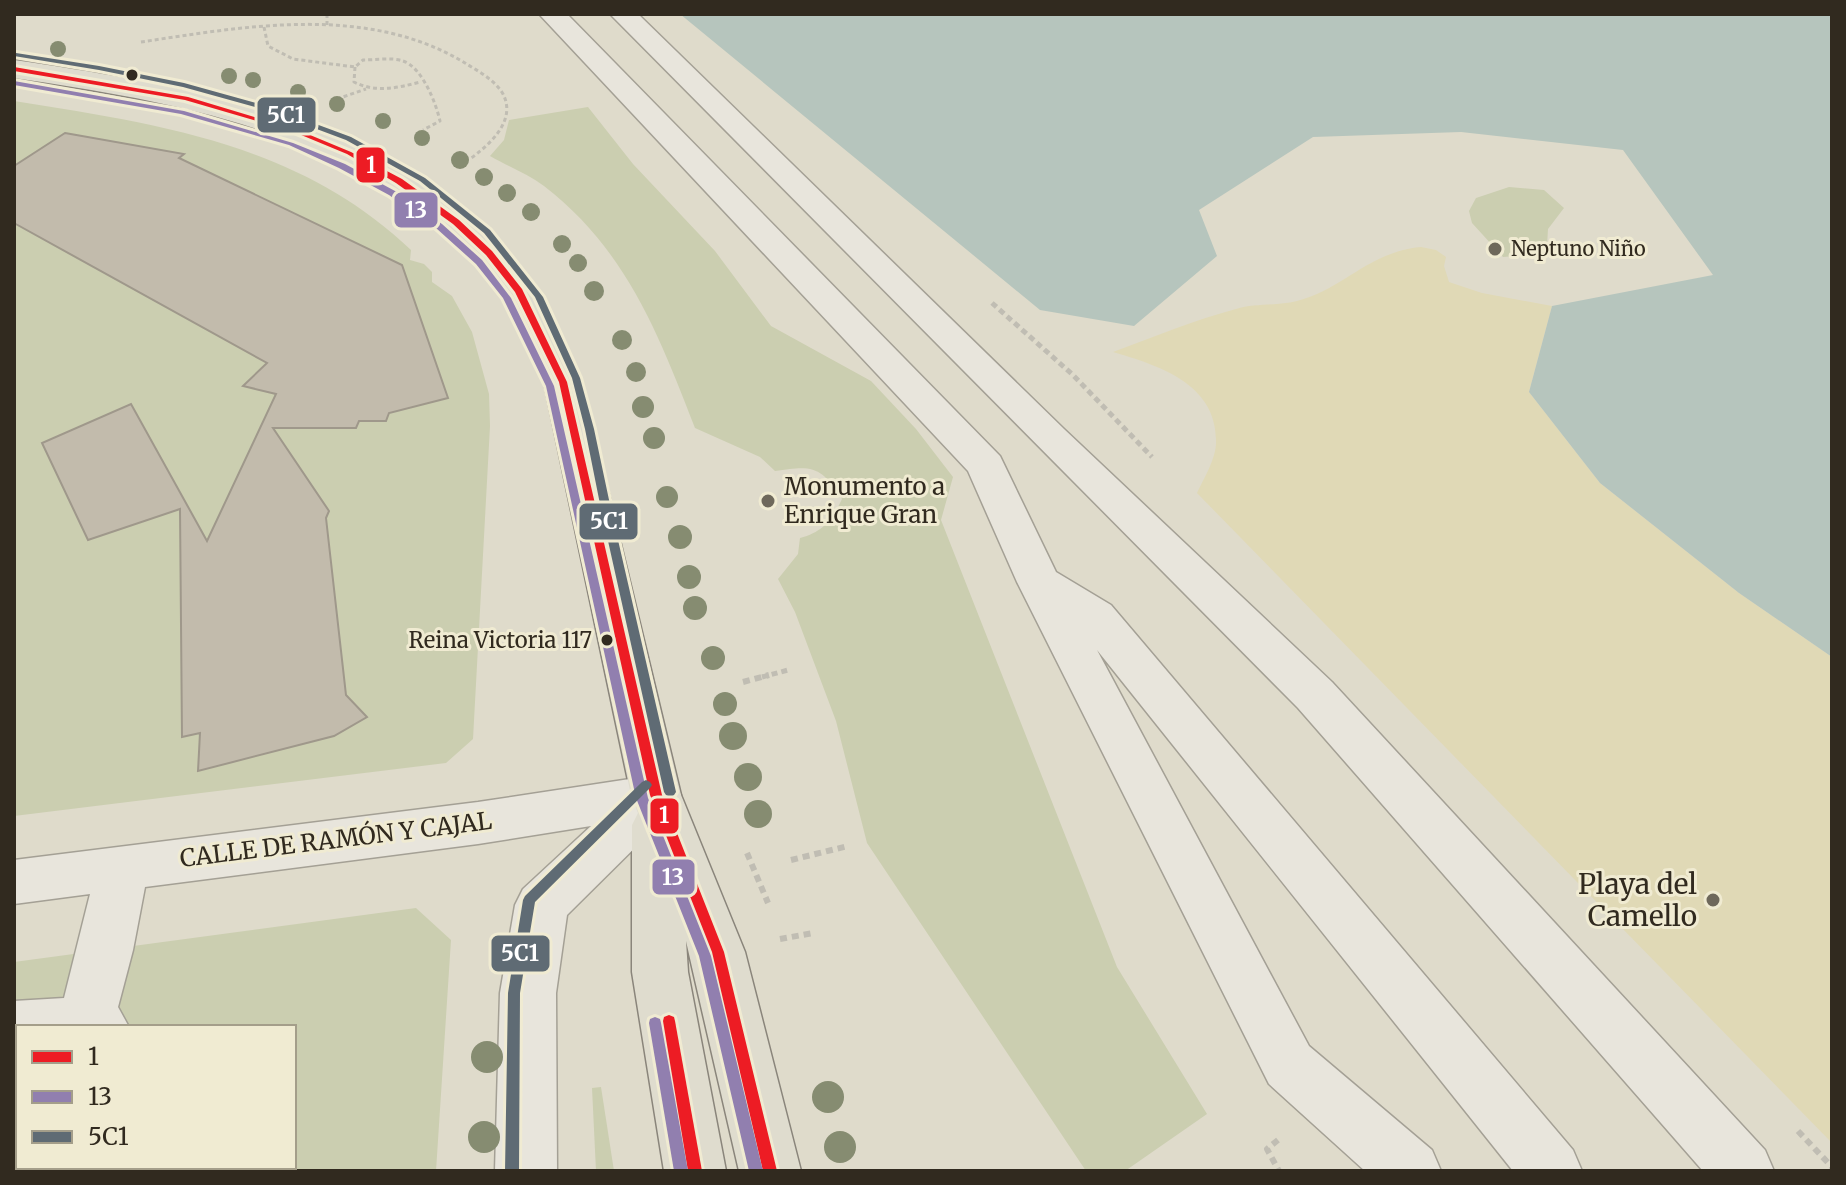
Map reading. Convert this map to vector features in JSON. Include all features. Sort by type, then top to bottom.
[{"type":"main road","points":[[14,69],[213,105],[268,119],[314,136],[375,165],[425,197],[479,241],[511,279],[536,319],[563,382],[656,795],[718,952],[770,1171]]},
{"type":"main road","points":[[656,795],[660,972],[695,1171]]},
{"type":"street","points":[[552,14],[986,465],[1039,582],[1289,1065],[1410,1171]]},
{"type":"street","points":[[623,14],[1050,438],[1315,695],[1743,1171]]},
{"type":"street","points":[[986,465],[1050,438]]},
{"type":"street","points":[[1039,582],[1095,616],[1551,1171]]},
{"type":"street","points":[[526,1171],[528,993],[542,905],[656,795]]},
{"type":"street","name":"CALLE DE RAMÓN Y CAJAL","points":[[14,882],[478,823],[656,795]]},
{"type":"street","points":[[90,1025],[122,868]]},
{"type":"path","points":[[327,14],[327,27]]},
{"type":"path","points":[[264,27],[268,46],[293,59],[355,67]]},
{"type":"path","points":[[132,43],[264,27],[327,27],[390,32],[427,41],[457,55],[496,85],[505,97],[505,116],[493,144],[470,159]]},
{"type":"path","points":[[366,89],[354,82],[355,67],[363,60],[403,61],[417,71],[420,82],[432,92],[440,121],[423,130]]},
{"type":"path","points":[[336,99],[366,89],[396,89],[420,82]]},
{"type":"path","points":[[743,682],[788,670]]},
{"type":"path","points":[[791,860],[848,846]]},
{"type":"path","points":[[780,939],[813,933]]},
{"type":"green space","points":[[14,101],[174,130],[275,162],[323,185],[368,214],[411,250],[410,260],[424,264],[432,272],[432,282],[452,296],[472,332],[489,394],[490,426],[473,739],[446,763],[14,816]]},
{"type":"green space","points":[[588,107],[633,164],[715,251],[771,326],[871,381],[916,429],[953,477],[941,520],[1117,967],[1207,1114],[1125,1171],[1086,1171],[867,843],[836,721],[795,612],[778,579],[798,554],[800,538],[826,524],[842,499],[828,480],[815,470],[775,471],[760,457],[695,428],[653,327],[637,296],[597,237],[544,186],[490,156],[504,140],[509,120]]},
{"type":"green space","points":[[1509,187],[1544,190],[1564,208],[1548,229],[1547,246],[1540,254],[1503,257],[1472,223],[1469,211],[1476,198]]},
{"type":"green space","points":[[416,908],[451,940],[436,1171],[14,1171],[14,962]]},
{"type":"green space","points":[[601,1087],[614,1171],[596,1171],[592,1088]]},
{"type":"sand","name":"Playa del Camello","points":[[1421,247],[1436,250],[1446,257],[1444,266],[1449,282],[1482,293],[1552,306],[1529,392],[1600,483],[1739,593],[1832,657],[1832,1143],[1197,493],[1212,460],[1216,440],[1213,420],[1206,404],[1195,391],[1165,371],[1113,352],[1220,313],[1297,301],[1329,288],[1386,256]]},
{"type":"shaded area","points":[[680,14],[1832,14],[1832,657],[1739,593],[1600,483],[1529,392],[1552,306],[1713,275],[1623,150],[1461,132],[1313,137],[1199,210],[1217,256],[1134,326],[1040,310]]},
{"type":"building","points":[[65,133],[184,154],[179,158],[402,265],[448,398],[389,413],[386,421],[359,421],[356,428],[273,428],[329,511],[326,518],[346,695],[367,717],[334,736],[198,771],[200,733],[182,737],[180,509],[88,540],[42,443],[131,404],[207,541],[276,394],[243,386],[267,363],[14,223],[14,166]]},
{"type":"transit line","name":"5C1","points":[[16,55],[184,85],[268,108],[348,139],[423,179],[487,231],[539,297],[576,378],[670,792]]},
{"type":"transit line","name":"1","points":[[14,69],[186,98],[296,131],[349,153],[399,181],[456,222],[489,253],[519,291],[563,382],[656,795],[718,952],[770,1171]]},
{"type":"transit line","name":"13","points":[[14,83],[182,112],[291,144],[342,166],[392,193],[439,226],[479,262],[507,298],[550,386],[642,798],[705,956],[756,1171]]},
{"type":"transit line","name":"5C1","points":[[512,1171],[514,993],[529,900],[646,785]]},
{"type":"transit line","name":"1","points":[[669,1021],[695,1171]]},
{"type":"transit line","name":"13","points":[[655,1023],[681,1171]]},
{"type":"place","name":"Neptuno Niño","points":[[1495,249]]},
{"type":"place","name":"Monumento a Enrique Gran","points":[[768,501]]},
{"type":"place","name":"Reina Victoria 117","points":[[607,640]]},
{"type":"place","name":"Playa del Camello","points":[[1713,900]]}]
